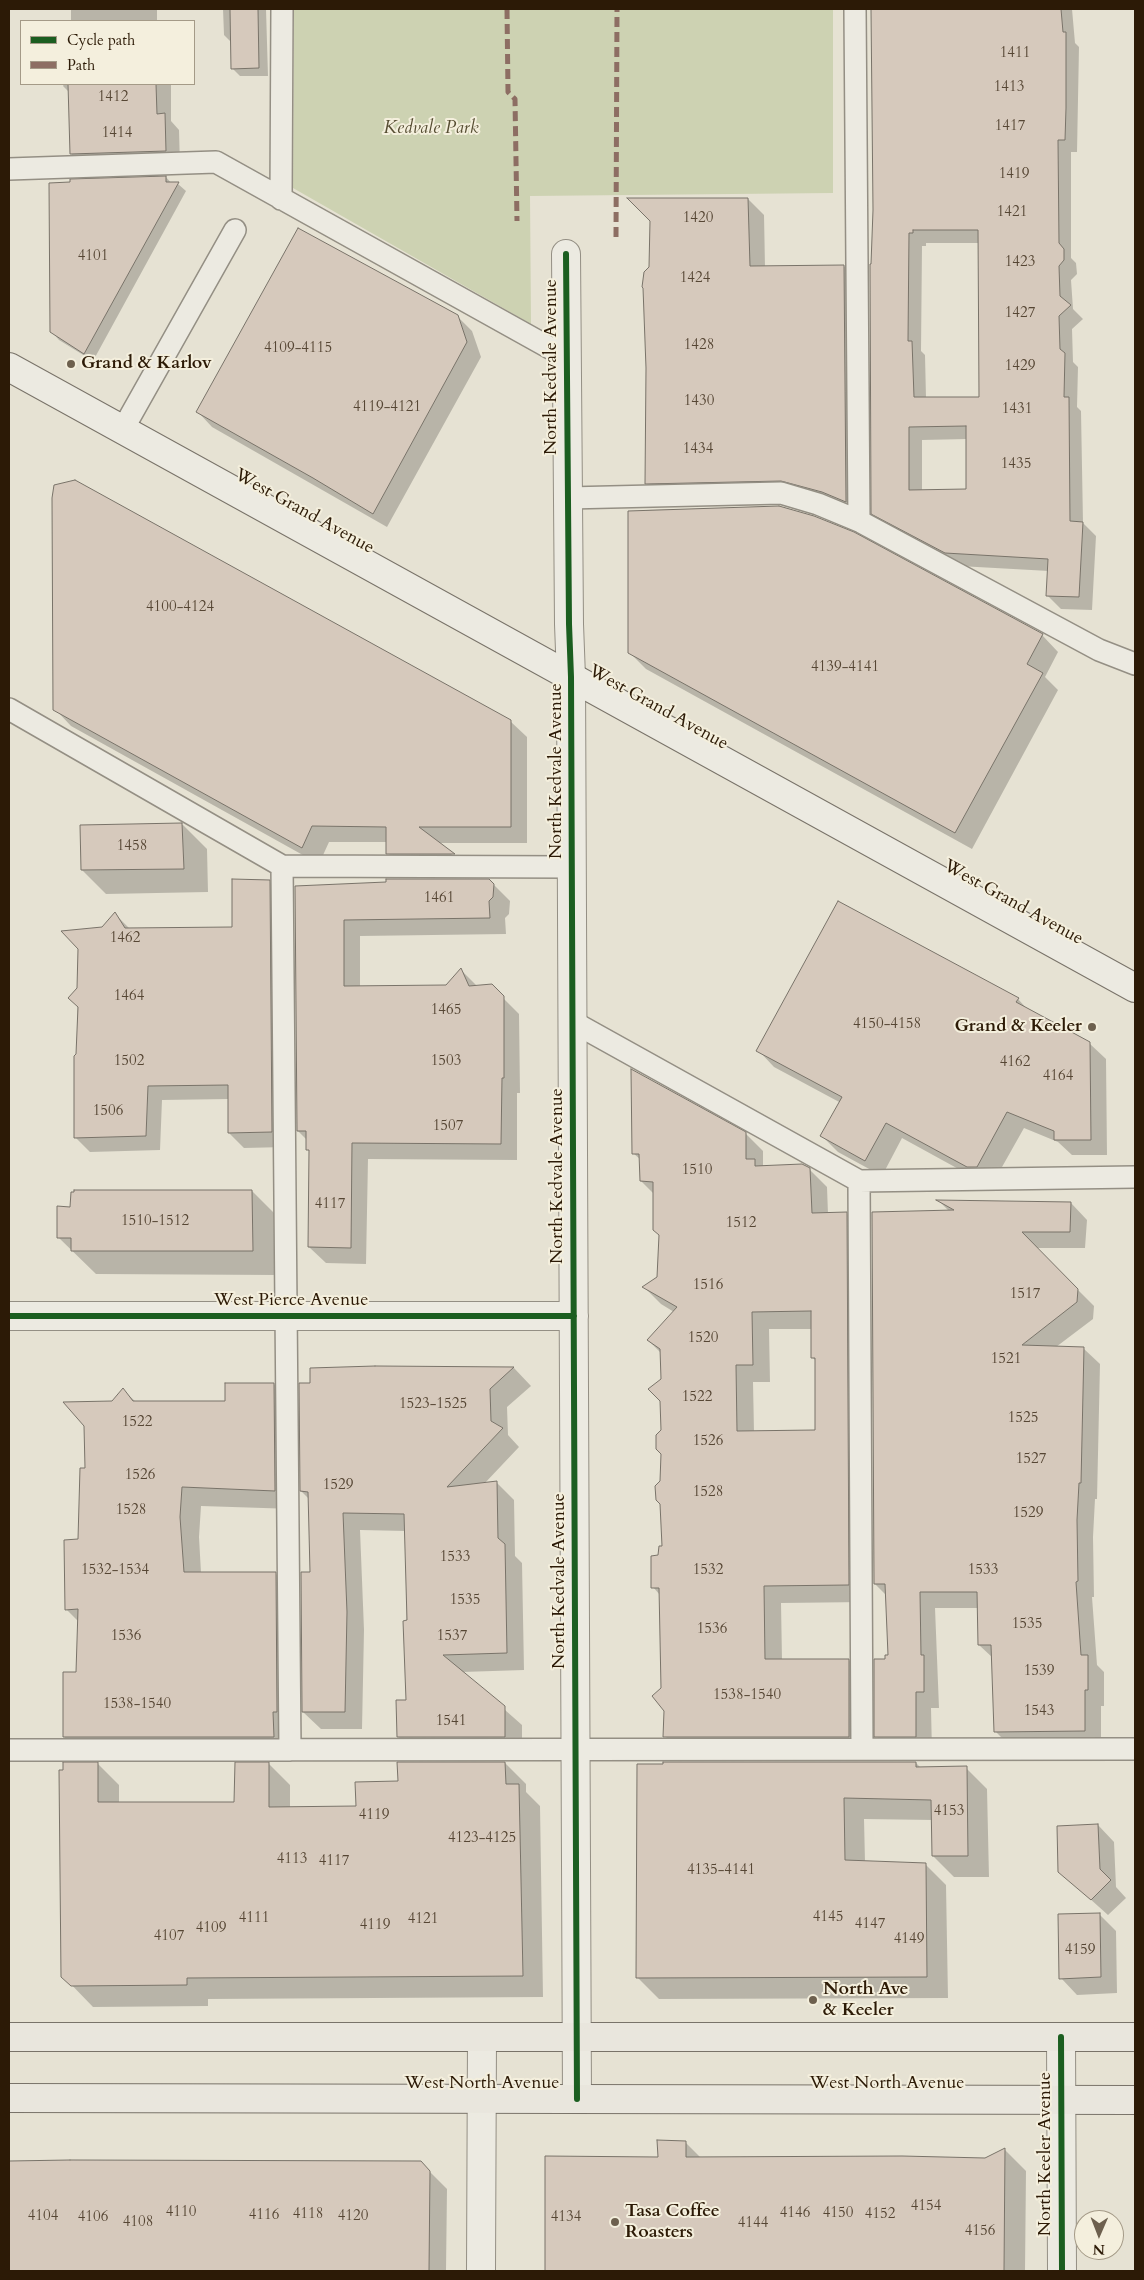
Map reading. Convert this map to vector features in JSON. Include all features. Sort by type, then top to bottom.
[{"type":"main road","points":[[9,2037],[1135,2037]]},
{"type":"main road","name":"West North Avenue","points":[[9,2098],[1135,2100]]},
{"type":"street","name":"North Kedvale Avenue","points":[[566,254],[571,677],[578,2099]]},
{"type":"street","name":"West Grand Avenue","points":[[9,367],[36,384],[123,429],[1135,988]]},
{"type":"street","name":"West Pierce Avenue","points":[[9,1316],[574,1316]]},
{"type":"street","name":"North Keeler Avenue","points":[[1061,2037],[1062,2271]]},
{"type":"street","points":[[481,2271],[482,2038]]},
{"type":"lane","points":[[281,198],[282,9]]},
{"type":"lane","points":[[855,9],[859,521]]},
{"type":"lane","points":[[9,169],[216,162],[568,358]]},
{"type":"lane","points":[[123,429],[235,230]]},
{"type":"lane","points":[[568,498],[781,492],[818,504],[859,521],[1099,650],[1135,664]]},
{"type":"lane","points":[[9,708],[282,866],[572,867]]},
{"type":"lane","points":[[282,866],[290,1750]]},
{"type":"lane","points":[[573,1022],[859,1182],[1135,1177]]},
{"type":"lane","points":[[859,1182],[862,1749]]},
{"type":"lane","points":[[9,1750],[1135,1750]]},
{"type":"green space","name":"Kedvale Park","points":[[294,9],[833,9],[833,193],[530,196],[531,324],[293,188]]},
{"type":"building","points":[[230,9],[258,9],[259,68],[231,69]]},
{"type":"building","points":[[871,9],[1061,9],[1063,32],[1066,32],[1066,108],[1065,140],[1058,140],[1059,243],[1064,249],[1064,260],[1059,266],[1060,296],[1071,305],[1059,316],[1060,349],[1065,353],[1064,397],[1069,397],[1070,521],[1083,522],[1079,597],[1046,596],[1048,559],[945,553],[871,514],[870,264],[873,210]],"holes":[[[913,230],[978,230],[979,397],[914,397],[912,341],[908,341],[909,233],[913,233]],[[966,426],[966,489],[909,490],[909,427]]]},
{"type":"building","points":[[68,85],[156,85],[157,114],[165,113],[166,151],[70,154]]},
{"type":"building","points":[[166,176],[166,182],[179,182],[84,354],[50,332],[49,183],[70,182],[70,179]]},
{"type":"building","points":[[627,198],[748,198],[750,266],[844,265],[846,502],[822,492],[781,481],[645,484],[646,368],[642,287],[644,272],[649,267],[650,221]]},
{"type":"building","points":[[298,228],[458,315],[467,342],[373,514],[196,412]]},
{"type":"building","points":[[75,480],[511,720],[511,827],[419,827],[455,854],[386,854],[386,827],[312,826],[302,848],[53,710],[52,498],[54,485]]},
{"type":"building","points":[[779,506],[814,516],[854,532],[1043,634],[1027,664],[1043,673],[955,833],[628,653],[628,511]]},
{"type":"building","points":[[182,823],[184,869],[81,870],[80,825]]},
{"type":"building","points":[[232,879],[270,880],[272,1132],[228,1133],[228,1085],[148,1086],[146,1136],[74,1138],[74,1056],[76,1054],[78,1007],[68,998],[77,988],[78,949],[61,931],[102,927],[115,912],[125,928],[232,927]]},
{"type":"building","points":[[386,879],[489,879],[494,884],[493,897],[489,901],[490,918],[344,920],[344,986],[446,985],[461,968],[469,986],[492,984],[504,996],[504,1078],[502,1078],[501,1144],[352,1143],[351,1248],[308,1247],[309,1150],[306,1150],[306,1131],[297,1131],[295,886],[386,882]]},
{"type":"building","points":[[838,901],[1019,998],[1016,1002],[1090,1042],[1091,1140],[1054,1140],[1054,1131],[1007,1112],[977,1167],[967,1167],[886,1123],[865,1161],[820,1136],[842,1097],[756,1051]]},
{"type":"building","points":[[631,1069],[746,1132],[746,1159],[755,1159],[755,1166],[802,1164],[810,1168],[812,1213],[847,1212],[849,1585],[764,1586],[765,1659],[849,1659],[849,1737],[663,1737],[664,1711],[652,1696],[661,1688],[659,1588],[651,1588],[651,1556],[658,1555],[659,1546],[662,1546],[660,1504],[656,1500],[655,1486],[660,1481],[661,1454],[656,1449],[656,1435],[661,1430],[660,1401],[648,1389],[661,1379],[660,1349],[647,1340],[677,1307],[642,1287],[657,1277],[659,1235],[653,1230],[653,1182],[640,1181],[639,1154],[632,1154]],"holes":[[[811,1311],[811,1358],[815,1358],[815,1430],[737,1431],[736,1365],[753,1365],[752,1312]]]},
{"type":"building","points":[[74,1190],[252,1190],[253,1251],[71,1251],[71,1238],[57,1238],[57,1206],[70,1207],[71,1192],[74,1192]]},
{"type":"building","points":[[936,1200],[1071,1202],[1070,1232],[1022,1232],[1078,1289],[1077,1302],[1022,1345],[1084,1347],[1081,1483],[1079,1483],[1077,1520],[1078,1581],[1076,1582],[1081,1655],[1088,1655],[1088,1690],[1085,1690],[1085,1731],[994,1732],[991,1645],[978,1645],[977,1592],[920,1592],[921,1655],[924,1655],[924,1692],[916,1692],[916,1737],[874,1737],[874,1659],[885,1659],[885,1655],[888,1655],[885,1584],[874,1584],[872,1212],[954,1210]]},
{"type":"building","points":[[375,1366],[514,1367],[490,1389],[491,1421],[503,1428],[447,1487],[497,1481],[498,1538],[505,1544],[507,1653],[443,1655],[505,1706],[505,1737],[397,1737],[396,1700],[406,1700],[403,1621],[407,1620],[404,1514],[343,1513],[347,1612],[345,1712],[302,1712],[301,1572],[310,1572],[308,1492],[300,1491],[299,1383],[310,1383],[310,1368]]},
{"type":"building","points":[[225,1383],[274,1383],[275,1491],[182,1487],[180,1517],[184,1572],[276,1572],[277,1712],[273,1712],[274,1737],[63,1737],[63,1672],[76,1672],[78,1609],[65,1610],[64,1540],[78,1539],[80,1468],[85,1468],[84,1426],[63,1402],[112,1401],[123,1388],[133,1401],[225,1401]]},
{"type":"building","points":[[63,1762],[98,1762],[98,1802],[234,1802],[235,1762],[269,1762],[269,1807],[356,1806],[355,1782],[398,1781],[397,1762],[505,1762],[506,1784],[519,1784],[523,1976],[187,1978],[187,1985],[71,1986],[61,1977],[59,1770],[63,1770]]},
{"type":"building","points":[[663,1762],[916,1762],[916,1767],[967,1766],[968,1856],[932,1856],[931,1800],[844,1798],[845,1860],[926,1863],[927,1977],[636,1978],[637,1764],[663,1764]]},
{"type":"building","points":[[1098,1824],[1100,1869],[1111,1880],[1091,1900],[1058,1872],[1057,1826]]},
{"type":"building","points":[[1100,1913],[1101,1977],[1059,1979],[1058,1914]]},
{"type":"building","points":[[657,2140],[686,2141],[686,2157],[902,2156],[985,2158],[1005,2148],[1004,2271],[545,2271],[545,2156],[658,2157]]},
{"type":"building","points":[[9,2161],[421,2161],[430,2171],[429,2271],[9,2271]]},
{"type":"marked path","points":[[507,9],[508,92],[515,99],[517,221]]},
{"type":"marked path","points":[[616,237],[617,9]]},
{"type":"cycle path","points":[[566,254],[571,677],[577,2099]]},
{"type":"cycle path","points":[[9,1316],[574,1316]]},
{"type":"cycle path","points":[[1061,2037],[1062,2271]]},
{"type":"place","name":"Grand & Karlov","points":[[71,364]]},
{"type":"place","name":"Grand & Keeler","points":[[1092,1027]]},
{"type":"place","name":"North Ave & Keeler","points":[[813,2000]]},
{"type":"place","name":"Tasa Coffee Roasters","points":[[615,2222]]}]
